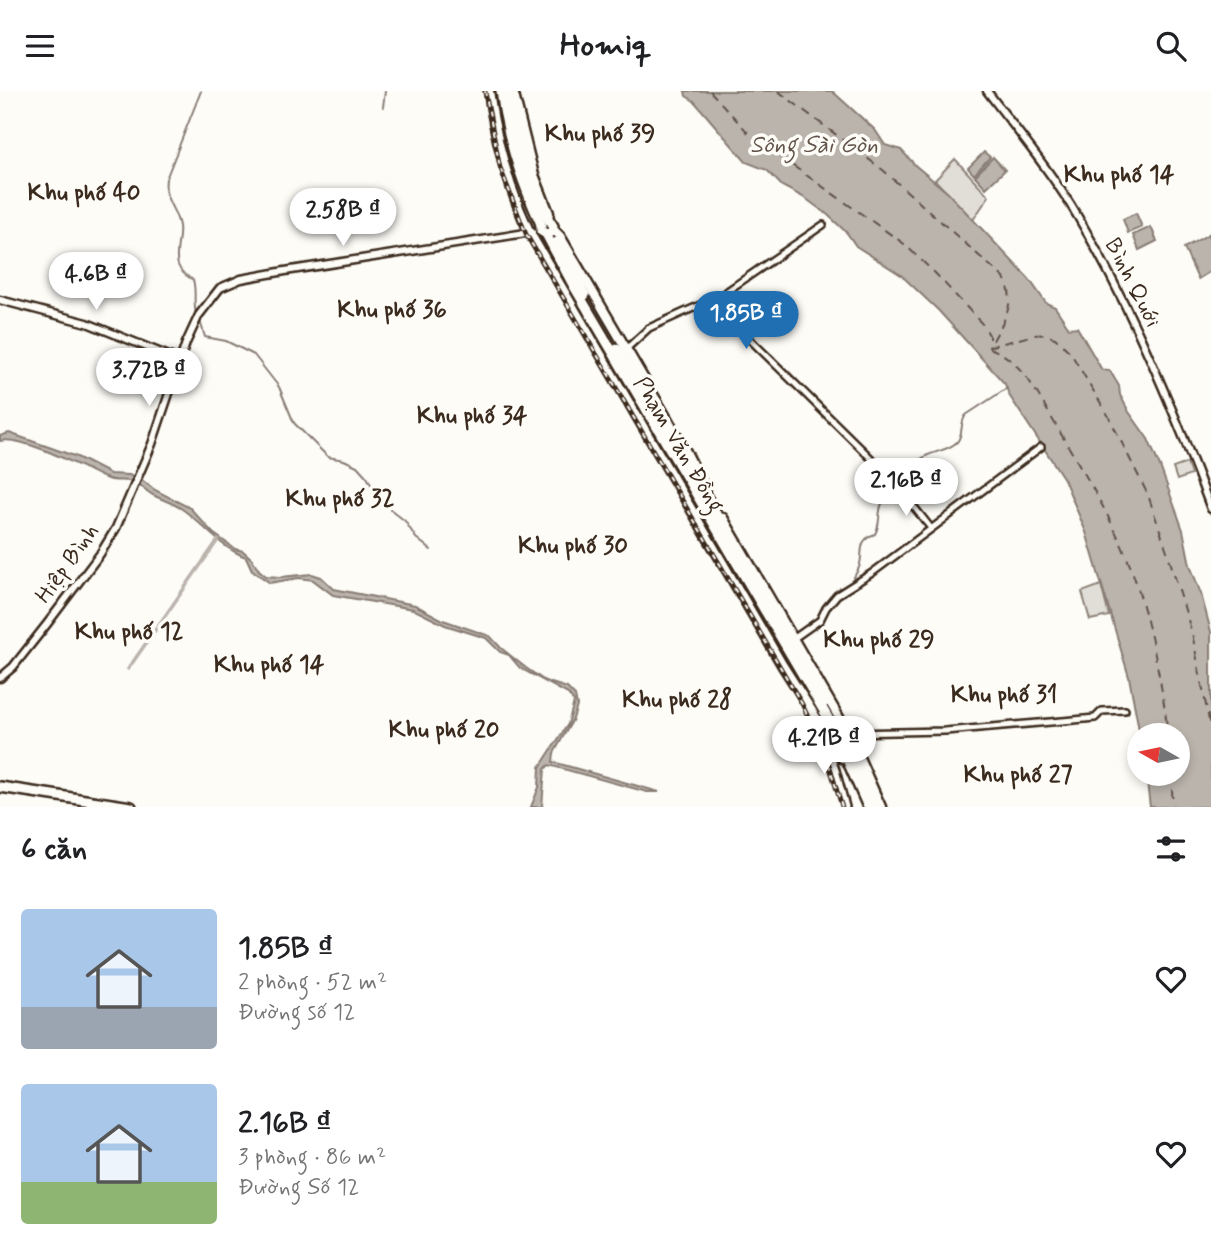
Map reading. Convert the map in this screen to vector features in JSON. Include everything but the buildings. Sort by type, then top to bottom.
[{"type":"highway","name":"Phạm Văn Đồng","points":[[501,91],[511,142],[523,182],[572,283],[836,735],[862,767],[879,807]]},
{"type":"highway","name":"Phạm Văn Đồng","points":[[508,91],[517,136],[544,214],[545,227]]},
{"type":"highway","name":"Phạm Văn Đồng","points":[[697,500],[792,639],[866,807]]},
{"type":"highway","points":[[0,789],[131,807]]},
{"type":"main road","name":"Phạm Văn Đồng","points":[[489,91],[503,163],[518,205],[560,236],[682,444],[697,500]]},
{"type":"main road","name":"Phạm Văn Đồng","points":[[513,91],[526,149],[549,213],[545,227],[819,724],[836,735]]},
{"type":"main road","name":"Bình Quới","points":[[987,91],[1080,220],[1129,313],[1175,413],[1211,509]]},
{"type":"main road","points":[[0,300],[87,323],[179,361],[196,320],[220,288],[241,279],[545,227]]},
{"type":"main road","name":"Hiệp Bình","points":[[0,678],[13,667],[100,554],[116,528],[145,464],[179,361]]},
{"type":"street","points":[[625,350],[649,328],[720,296],[823,225]]},
{"type":"street","points":[[720,296],[718,307],[894,482],[930,527]]},
{"type":"street","points":[[792,639],[820,620],[837,595],[872,573],[930,527],[1041,447]]},
{"type":"street","points":[[846,807],[836,770],[836,735],[945,731],[1066,721],[1095,718],[1099,712],[1125,710]]},
{"type":"shaded area","points":[[955,159],[989,196],[973,220],[935,180]]},
{"type":"shaded area","points":[[1187,463],[1191,475],[1177,480],[1173,468]]},
{"type":"shaded area","points":[[1101,585],[1109,616],[1090,620],[1082,592]]},
{"type":"water","name":"Sông Sài Gòn","points":[[685,91],[832,91],[875,130],[885,145],[901,150],[948,193],[1029,279],[1046,303],[1055,307],[1069,328],[1077,327],[1102,370],[1110,371],[1129,412],[1148,439],[1161,469],[1183,530],[1190,565],[1211,632],[1211,807],[1150,807],[1147,786],[1190,786],[1190,723],[1138,723],[1129,677],[1086,532],[1064,479],[1009,395],[1005,384],[938,310],[901,275],[856,246],[828,215],[805,198],[782,186],[767,170],[746,162],[694,101],[686,96]]},
{"type":"water","points":[[984,152],[990,157],[974,175],[968,168]]},
{"type":"water","points":[[993,157],[1005,170],[986,188],[975,176]]},
{"type":"water","points":[[1136,213],[1142,227],[1128,233],[1123,219]]},
{"type":"water","points":[[1151,227],[1157,241],[1139,250],[1133,235]]},
{"type":"water","points":[[1209,234],[1211,271],[1198,279],[1184,248]]},
{"type":"water","points":[[9,433],[77,457],[110,474],[139,478],[155,490],[190,508],[213,533],[252,559],[266,576],[312,574],[321,577],[334,589],[415,605],[443,620],[490,636],[526,668],[545,681],[567,688],[575,696],[577,706],[573,719],[554,753],[553,762],[659,792],[647,792],[549,765],[545,769],[542,807],[531,807],[539,787],[540,767],[568,724],[574,702],[568,694],[520,668],[509,655],[500,652],[486,638],[445,625],[413,609],[333,595],[313,580],[299,578],[270,583],[252,570],[246,557],[228,548],[179,507],[153,495],[138,484],[109,479],[37,447],[10,440],[0,441],[0,436]]},
{"type":"waterway","points":[[197,316],[193,280],[182,272],[178,265],[179,226],[168,199],[166,179],[201,91]]},
{"type":"waterway","points":[[383,107],[385,91]]},
{"type":"waterway","points":[[200,321],[205,337],[226,341],[254,355],[279,387],[294,423],[328,457],[357,466],[367,477],[380,501],[405,521],[416,538],[431,550]]},
{"type":"waterway","points":[[900,486],[907,483],[915,465],[921,459],[957,442],[966,415],[1007,388]]},
{"type":"waterway","points":[[852,581],[859,566],[862,546],[878,528],[883,501],[895,490]]},
{"type":"waterway","points":[[128,669],[218,540]]},
{"type":"ferry route","points":[[710,91],[752,137],[903,243],[984,326],[989,335],[989,346]]},
{"type":"ferry route","points":[[778,91],[883,170],[1004,278],[1010,295],[1009,304],[991,344]]},
{"type":"ferry route","points":[[988,347],[1034,335],[1043,334],[1055,338],[1070,352],[1108,415],[1148,495],[1167,551],[1192,633],[1211,731]]},
{"type":"ferry route","points":[[989,348],[1010,360],[1028,379],[1115,530],[1131,568],[1149,628],[1167,723]]},
{"type":"ferry route","points":[[1172,786],[1173,807]]},
{"type":"railway","points":[[485,91],[500,167],[526,234],[802,704],[826,755],[842,807]]},
{"type":"district","name":"Khu phố 39","points":[[600,134]]},
{"type":"district","name":"Khu phố 14","points":[[1119,175]]},
{"type":"district","name":"Khu phố 40","points":[[84,193]]},
{"type":"district","name":"Khu phố 36","points":[[392,310]]},
{"type":"district","name":"Khu phố 34","points":[[472,416]]},
{"type":"district","name":"Khu phố 32","points":[[340,499]]},
{"type":"district","name":"Khu phố 30","points":[[573,546]]},
{"type":"district","name":"Khu phố 12","points":[[129,632]]},
{"type":"district","name":"Khu phố 29","points":[[879,640]]},
{"type":"district","name":"Khu phố 14","points":[[269,665]]},
{"type":"district","name":"Khu phố 31","points":[[1004,695]]},
{"type":"district","name":"Khu phố 28","points":[[677,700]]},
{"type":"district","name":"Khu phố 20","points":[[444,730]]},
{"type":"district","name":"Khu phố 27","points":[[1018,775]]}]
